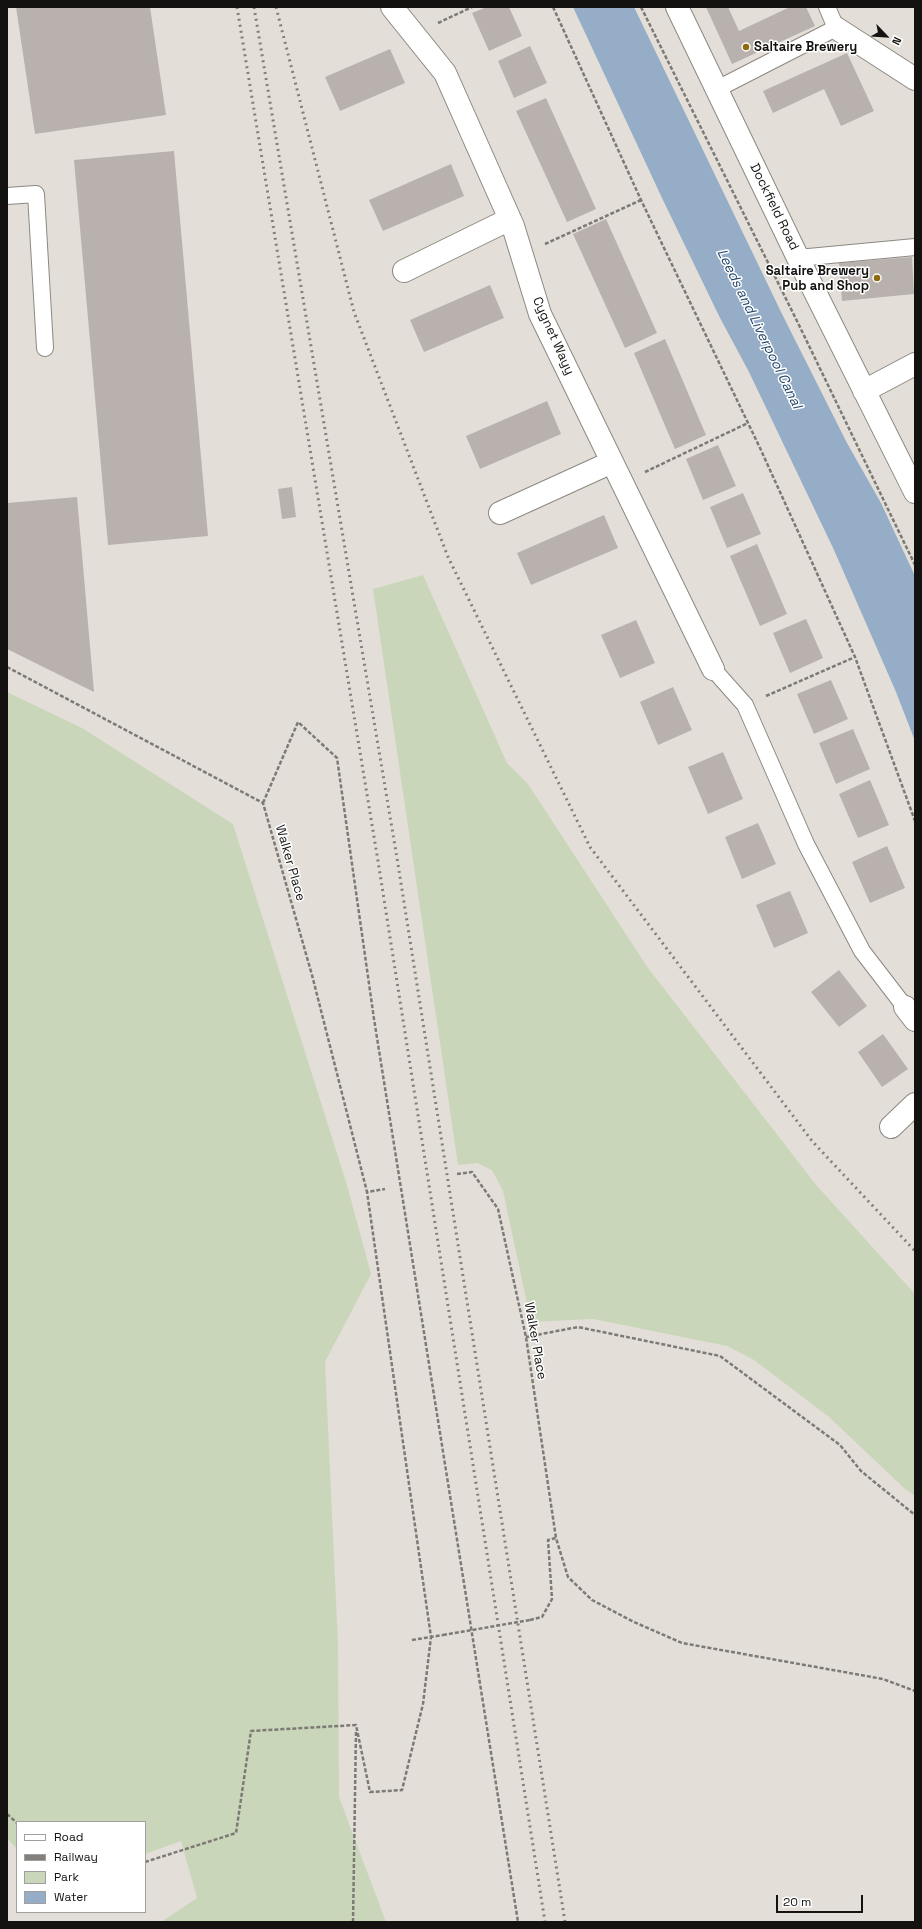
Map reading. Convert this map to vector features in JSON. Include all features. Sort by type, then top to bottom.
[{"type":"street","name":"Cygnet Wayy","points":[[392,7],[445,73],[510,219],[540,314],[713,669]]},
{"type":"street","name":"Dockfield Road","points":[[677,7],[798,258],[915,492]]},
{"type":"street","points":[[836,28],[915,79]]},
{"type":"street","points":[[404,270],[510,219]]},
{"type":"street","points":[[864,391],[915,364]]},
{"type":"street","points":[[500,513],[612,462]]},
{"type":"street","points":[[891,1128],[915,1104]]},
{"type":"lane","points":[[717,89],[836,28],[827,7]]},
{"type":"lane","points":[[7,196],[36,194],[45,348]]},
{"type":"lane","points":[[798,258],[915,247]]},
{"type":"lane","points":[[713,669],[745,705],[806,844],[862,951],[910,1013]]},
{"type":"path","points":[[414,35],[472,7]]},
{"type":"path","points":[[553,7],[641,200],[748,423],[855,656],[915,820]]},
{"type":"path","points":[[641,7],[797,321],[915,565]]},
{"type":"path","points":[[522,254],[641,200]]},
{"type":"path","points":[[622,483],[748,423]]},
{"type":"path","points":[[745,705],[855,656]]},
{"type":"path","points":[[7,667],[263,803],[298,722],[337,758],[376,1027],[518,1922]]},
{"type":"path","name":"Walker Place","points":[[263,803],[312,975],[367,1192],[431,1637],[424,1704],[402,1790],[370,1792],[356,1725]]},
{"type":"path","name":"Walker Place","points":[[457,1174],[472,1172],[498,1209],[526,1338],[556,1538],[568,1577],[592,1600],[634,1622],[682,1643],[883,1679],[915,1691]]},
{"type":"path","points":[[367,1192],[385,1189]]},
{"type":"path","points":[[526,1338],[578,1327],[720,1356],[840,1445],[861,1471],[915,1515]]},
{"type":"path","points":[[412,1640],[542,1617],[552,1599],[548,1540],[556,1538]]},
{"type":"path","points":[[146,1862],[236,1833],[251,1731],[356,1725],[353,1922]]},
{"type":"path","points":[[7,1814],[16,1822]]},
{"type":"green space","points":[[423,575],[507,763],[528,784],[648,968],[817,1186],[915,1294],[915,1496],[904,1488],[829,1417],[754,1360],[727,1346],[593,1319],[531,1322],[503,1191],[492,1170],[477,1163],[458,1165],[373,589]]},
{"type":"green space","points":[[7,692],[82,728],[233,824],[347,1185],[371,1274],[325,1362],[338,1644],[339,1797],[386,1922],[161,1922],[197,1898],[181,1841],[146,1854],[146,1821],[16,1821],[16,1848],[7,1838]]},
{"type":"water","name":"Leeds and Liverpool Canal","points":[[573,7],[634,7],[783,316],[847,443],[881,503],[915,576],[915,741],[896,692],[834,550],[749,372],[720,318],[662,198]]},
{"type":"building","points":[[16,7],[150,7],[166,115],[35,134]]},
{"type":"building","points":[[487,7],[509,7],[522,36],[489,51],[472,13]]},
{"type":"building","name":"Saltaire Brewery","points":[[706,7],[728,7],[739,31],[790,7],[806,7],[815,26],[732,64]]},
{"type":"building","points":[[530,46],[547,83],[514,98],[498,61]]},
{"type":"building","points":[[390,49],[405,83],[340,111],[325,77]]},
{"type":"building","points":[[847,53],[874,111],[841,126],[824,89],[773,113],[763,91]]},
{"type":"building","points":[[546,98],[596,209],[567,222],[516,111]]},
{"type":"building","points":[[174,151],[208,536],[108,545],[74,160]]},
{"type":"building","points":[[451,164],[464,196],[383,231],[369,200]]},
{"type":"building","points":[[606,219],[657,333],[625,348],[573,234]]},
{"type":"building","name":"Saltaire Brewery Pub and Shop","points":[[912,257],[914,294],[842,301],[839,263]]},
{"type":"building","points":[[490,285],[504,318],[424,352],[410,320]]},
{"type":"building","points":[[665,339],[706,435],[675,449],[634,353]]},
{"type":"building","points":[[547,401],[561,434],[480,469],[466,436]]},
{"type":"building","points":[[718,445],[736,486],[703,500],[686,459]]},
{"type":"building","points":[[292,487],[296,517],[282,519],[278,489]]},
{"type":"building","points":[[743,493],[761,534],[727,548],[710,507]]},
{"type":"building","points":[[77,497],[94,692],[7,649],[7,503]]},
{"type":"building","points":[[604,515],[618,548],[531,585],[517,553]]},
{"type":"building","points":[[757,544],[787,614],[760,626],[730,556]]},
{"type":"building","points":[[806,619],[823,658],[790,673],[773,633]]},
{"type":"building","points":[[636,620],[655,663],[620,678],[601,635]]},
{"type":"building","points":[[831,680],[848,719],[814,734],[797,694]]},
{"type":"building","points":[[673,687],[692,730],[658,745],[640,702]]},
{"type":"building","points":[[853,729],[870,769],[836,784],[819,743]]},
{"type":"building","points":[[723,752],[743,799],[708,814],[688,767]]},
{"type":"building","points":[[870,780],[889,825],[858,838],[839,794]]},
{"type":"building","points":[[758,823],[776,864],[742,879],[725,837]]},
{"type":"building","points":[[887,846],[905,888],[870,903],[852,862]]},
{"type":"building","points":[[790,891],[808,933],[774,948],[756,905]]},
{"type":"building","points":[[839,970],[867,1006],[839,1027],[811,992]]},
{"type":"building","points":[[883,1034],[908,1069],[882,1087],[858,1052]]},
{"type":"railway","points":[[237,7],[378,861],[545,1922]]},
{"type":"railway","points":[[254,7],[397,858],[565,1922]]},
{"type":"railway","points":[[276,7],[354,312],[448,557],[590,847],[812,1141],[915,1251]]},
{"type":"place","name":"Saltaire Brewery","points":[[746,47]]},
{"type":"place","name":"Saltaire Brewery Pub and Shop","points":[[877,278]]}]
